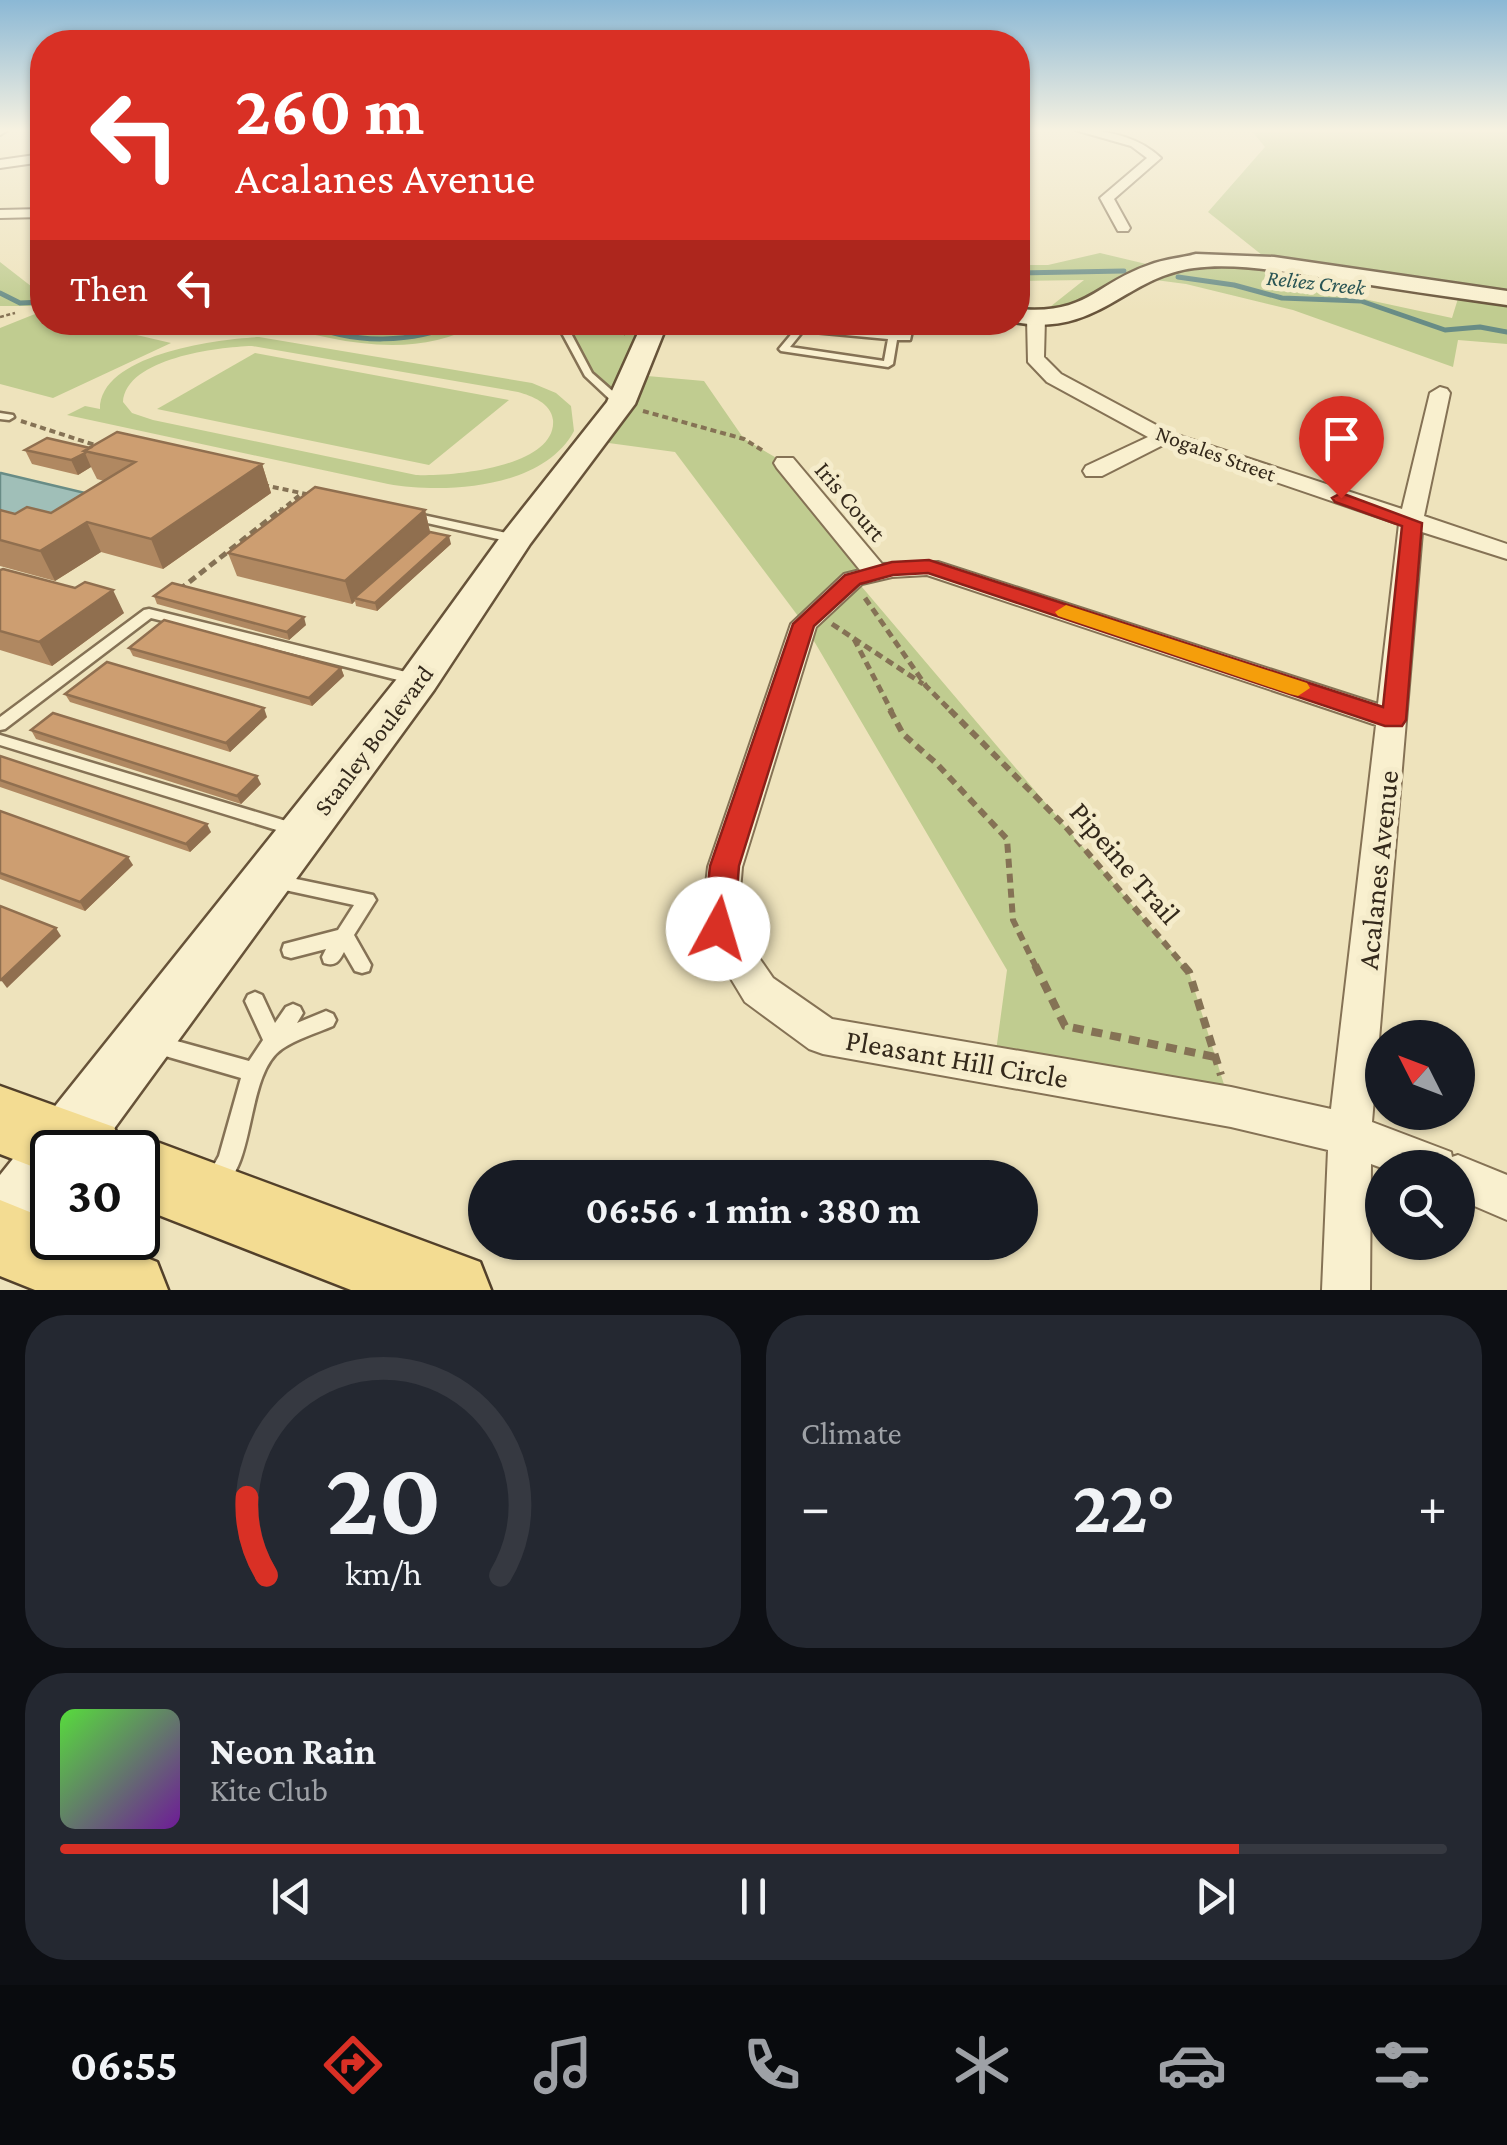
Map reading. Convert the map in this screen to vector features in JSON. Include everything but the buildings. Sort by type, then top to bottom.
[{"type":"main road","points":[[0,1120],[30,1134]]},
{"type":"main road","points":[[160,1179],[452,1290]]},
{"type":"main road","points":[[0,1238],[129,1290]]},
{"type":"street","points":[[1116,190],[1107,198],[1123,228]]},
{"type":"street","points":[[0,214],[30,213]]},
{"type":"street","points":[[1030,317],[1085,310],[1154,270],[1196,261],[1274,264],[1507,298]]},
{"type":"street","name":"Nogales Street","points":[[1030,331],[1036,358],[1054,378],[1164,437],[1507,552]]},
{"type":"street","name":"Stanley Boulevard","points":[[82,1130],[144,1041],[420,680],[516,540],[621,404],[650,335]]},
{"type":"street","name":"Acalanes Avenue","points":[[1346,1290],[1350,1134],[1412,523],[1440,394]]},
{"type":"street","points":[[1094,471],[1164,437]]},
{"type":"street","name":"Iris Court","points":[[785,463],[864,576]]},
{"type":"street","points":[[864,576],[929,566],[1394,720]]},
{"type":"street","name":"Pleasant Hill Circle","points":[[864,576],[804,624],[725,866],[718,929],[759,990],[824,1036],[1231,1107],[1350,1134],[1390,1150]]},
{"type":"street","points":[[1475,1184],[1507,1198]]},
{"type":"street","name":"Stanley Boulevard","points":[[0,1228],[30,1194]]},
{"type":"lane","points":[[567,335],[588,374],[621,404]]},
{"type":"lane","points":[[795,335],[784,349],[888,364],[894,336]]},
{"type":"lane","points":[[881,335],[908,335]]},
{"type":"lane","points":[[418,518],[516,540]]},
{"type":"lane","points":[[0,725],[149,614],[420,680]]},
{"type":"lane","points":[[0,740],[304,832]]},
{"type":"lane","points":[[266,880],[367,900],[331,957]]},
{"type":"lane","points":[[291,950],[345,936]]},
{"type":"lane","points":[[345,936],[362,965]]},
{"type":"lane","points":[[254,1001],[274,1043]]},
{"type":"lane","points":[[205,1196],[229,1161],[253,1072],[293,1013]]},
{"type":"lane","points":[[274,1043],[326,1020]]},
{"type":"lane","points":[[144,1041],[253,1072]]},
{"type":"path","points":[[0,317],[15,313]]},
{"type":"path","points":[[621,404],[744,439],[785,463]]},
{"type":"path","points":[[4,417],[116,452]]},
{"type":"path","points":[[246,482],[321,498]]},
{"type":"path","points":[[149,614],[302,494]]},
{"type":"path","points":[[864,576],[926,686]]},
{"type":"path","points":[[926,686],[854,639],[903,734],[937,764],[1007,839],[1013,920],[1064,1026],[1215,1057]]},
{"type":"path","name":"Pipeine Trail","points":[[926,686],[1065,826],[1188,972],[1231,1107]]},
{"type":"green space","points":[[1227,190],[1507,190],[1507,344],[1458,340],[1453,367],[1293,310],[1186,284],[1140,278],[1036,318],[1084,280],[1030,281],[1030,265],[1048,265],[1100,253],[1163,268],[1272,263],[1208,212]],"holes":[[[1335,273],[1460,292],[1452,318],[1327,291]]]},
{"type":"green space","points":[[0,262],[30,285],[30,306],[0,306]]},
{"type":"green space","points":[[30,316],[30,335],[137,335],[171,343],[53,398],[0,384],[0,328]]},
{"type":"green space","points":[[318,335],[455,335],[403,345]]},
{"type":"green space","points":[[567,335],[651,335],[636,375],[704,381],[744,439],[785,463],[876,573],[856,580],[1189,972],[1231,1107],[994,1066],[1007,970],[804,624],[675,452],[594,441],[620,404],[588,374]]},
{"type":"green space","points":[[259,337],[532,383],[556,393],[571,406],[574,431],[540,465],[517,476],[491,483],[437,488],[388,484],[67,415],[85,406],[100,409],[105,390],[119,375],[139,363],[190,346]],"holes":[[[252,346],[518,392],[540,401],[551,414],[550,436],[538,449],[498,466],[431,475],[153,420],[132,413],[123,402],[128,387],[156,365],[197,353]]]},
{"type":"green space","points":[[255,353],[509,400],[429,465],[157,409]]},
{"type":"water","points":[[0,473],[102,497],[36,537],[0,528]]},
{"type":"waterway","name":"Reliez Creek","points":[[1030,273],[1124,271]]},
{"type":"waterway","name":"Reliez Creek","points":[[1178,277],[1234,285],[1282,298],[1361,301],[1445,330],[1480,327],[1507,332]]},
{"type":"waterway","name":"Reliez Creek","points":[[0,293],[20,303],[30,303]]},
{"type":"waterway","name":"Reliez Creek","points":[[342,335],[383,339],[419,335]]},
{"type":"slow traffic","points":[[1066,612],[1298,688]]},
{"type":"route","points":[[718,929],[725,866],[804,624],[853,579],[892,568],[929,566],[1394,720],[1412,523],[1341,498]]}]
